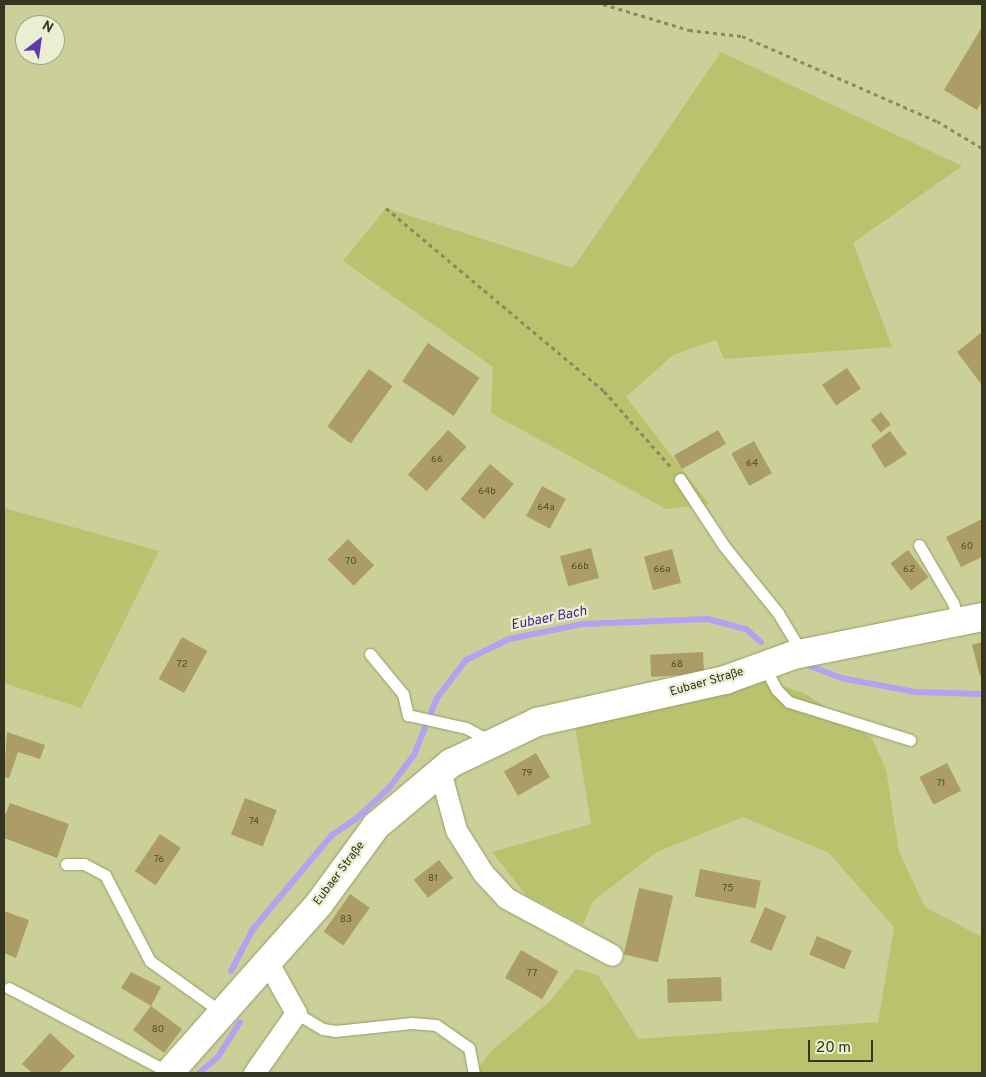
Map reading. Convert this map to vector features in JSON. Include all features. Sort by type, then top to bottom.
[{"type":"street","name":"Eubaer Straße","points":[[170,1073],[221,1012],[319,904],[376,826],[440,771],[490,741],[537,722],[716,682],[802,653],[971,619]]},
{"type":"street","points":[[440,771],[456,830],[483,873],[506,898],[612,955]]},
{"type":"street","points":[[254,1073],[296,1014],[267,962]]},
{"type":"lane","points":[[680,479],[724,546],[778,613],[802,653]]},
{"type":"lane","points":[[919,545],[953,603],[971,619]]},
{"type":"lane","points":[[370,654],[403,694],[408,715],[418,719],[466,728],[490,741]]},
{"type":"lane","points":[[764,666],[776,690],[789,702],[910,740]]},
{"type":"lane","points":[[66,864],[84,864],[105,874],[150,961],[221,1012]]},
{"type":"lane","points":[[9,988],[170,1073]]},
{"type":"lane","points":[[296,1014],[323,1029],[335,1031],[412,1023],[436,1025],[469,1048],[474,1073]]},
{"type":"path","points":[[603,4],[689,30],[742,36],[937,121],[982,148]]},
{"type":"path","points":[[386,208],[604,391],[680,479]]},
{"type":"green space","points":[[721,52],[962,166],[853,243],[892,347],[724,359],[716,340],[673,355],[626,397],[709,504],[666,509],[491,413],[493,367],[343,261],[386,208],[573,268]]},
{"type":"green space","points":[[4,508],[159,551],[81,708],[4,683]]},
{"type":"green space","points":[[729,669],[804,693],[872,738],[886,770],[899,852],[925,907],[982,937],[982,1073],[476,1073],[490,1052],[550,1001],[576,969],[598,975],[638,1039],[878,1022],[894,927],[829,853],[743,817],[657,852],[593,901],[583,925],[526,895],[492,852],[591,824],[571,702]]},
{"type":"building","points":[[982,27],[982,101],[977,110],[944,90]]},
{"type":"building","points":[[982,332],[982,385],[957,352]]},
{"type":"building","points":[[428,343],[479,378],[454,416],[402,381]]},
{"type":"building","points":[[847,368],[861,389],[836,406],[822,385]]},
{"type":"building","points":[[369,369],[392,386],[351,443],[327,426]]},
{"type":"building","points":[[881,412],[891,425],[881,433],[871,420]]},
{"type":"building","points":[[448,430],[467,447],[426,491],[408,475]]},
{"type":"building","points":[[718,430],[726,444],[682,469],[674,456]]},
{"type":"building","points":[[890,431],[907,454],[885,468],[871,445]]},
{"type":"building","points":[[754,441],[772,473],[749,486],[731,454]]},
{"type":"building","points":[[490,464],[514,484],[484,519],[460,499]]},
{"type":"building","points":[[542,486],[566,499],[550,529],[526,516]]},
{"type":"building","points":[[982,519],[982,557],[961,567],[946,537]]},
{"type":"building","points":[[348,539],[374,565],[354,586],[327,560]]},
{"type":"building","points":[[591,548],[599,578],[568,586],[560,556]]},
{"type":"building","points":[[672,549],[681,583],[653,590],[644,557]]},
{"type":"building","points":[[908,550],[928,577],[911,590],[890,563]]},
{"type":"building","points":[[182,637],[207,651],[184,693],[159,679]]},
{"type":"building","points":[[982,642],[982,675],[980,676],[972,645]]},
{"type":"building","points":[[703,652],[704,674],[651,677],[650,655]]},
{"type":"building","points":[[7,732],[45,745],[40,759],[18,752],[9,778],[4,777]]},
{"type":"building","points":[[536,753],[550,777],[518,796],[504,772]]},
{"type":"building","points":[[947,763],[961,791],[933,805],[919,777]]},
{"type":"building","points":[[245,798],[277,810],[263,847],[231,834]]},
{"type":"building","points":[[10,803],[69,824],[57,858],[4,838],[4,818]]},
{"type":"building","points":[[160,834],[181,848],[156,885],[135,871]]},
{"type":"building","points":[[439,860],[453,878],[428,898],[414,880]]},
{"type":"building","points":[[700,869],[761,881],[756,908],[695,896]]},
{"type":"building","points":[[639,888],[673,896],[658,962],[624,954]]},
{"type":"building","points":[[350,894],[370,908],[343,945],[324,932]]},
{"type":"building","points":[[765,907],[786,916],[771,951],[750,942]]},
{"type":"building","points":[[4,911],[29,920],[16,958],[4,953]]},
{"type":"building","points":[[817,936],[852,951],[844,969],[809,954]]},
{"type":"building","points":[[521,950],[558,971],[542,999],[505,978]]},
{"type":"building","points":[[131,972],[161,987],[151,1006],[121,988]]},
{"type":"building","points":[[721,977],[722,1001],[668,1003],[667,979]]},
{"type":"building","points":[[151,1006],[182,1029],[164,1053],[133,1030]]},
{"type":"building","points":[[50,1033],[75,1056],[59,1073],[32,1073],[22,1064]]},
{"type":"waterway","name":"Eubaer Bach","points":[[231,971],[253,929],[332,835],[357,818],[389,788],[414,755],[437,698],[466,660],[509,639],[583,624],[708,619],[746,629],[761,642]]},
{"type":"waterway","name":"Eubaer Bach","points":[[805,664],[841,678],[915,692],[982,694]]},
{"type":"waterway","name":"Eubaer Bach","points":[[199,1073],[218,1057],[240,1022]]}]
